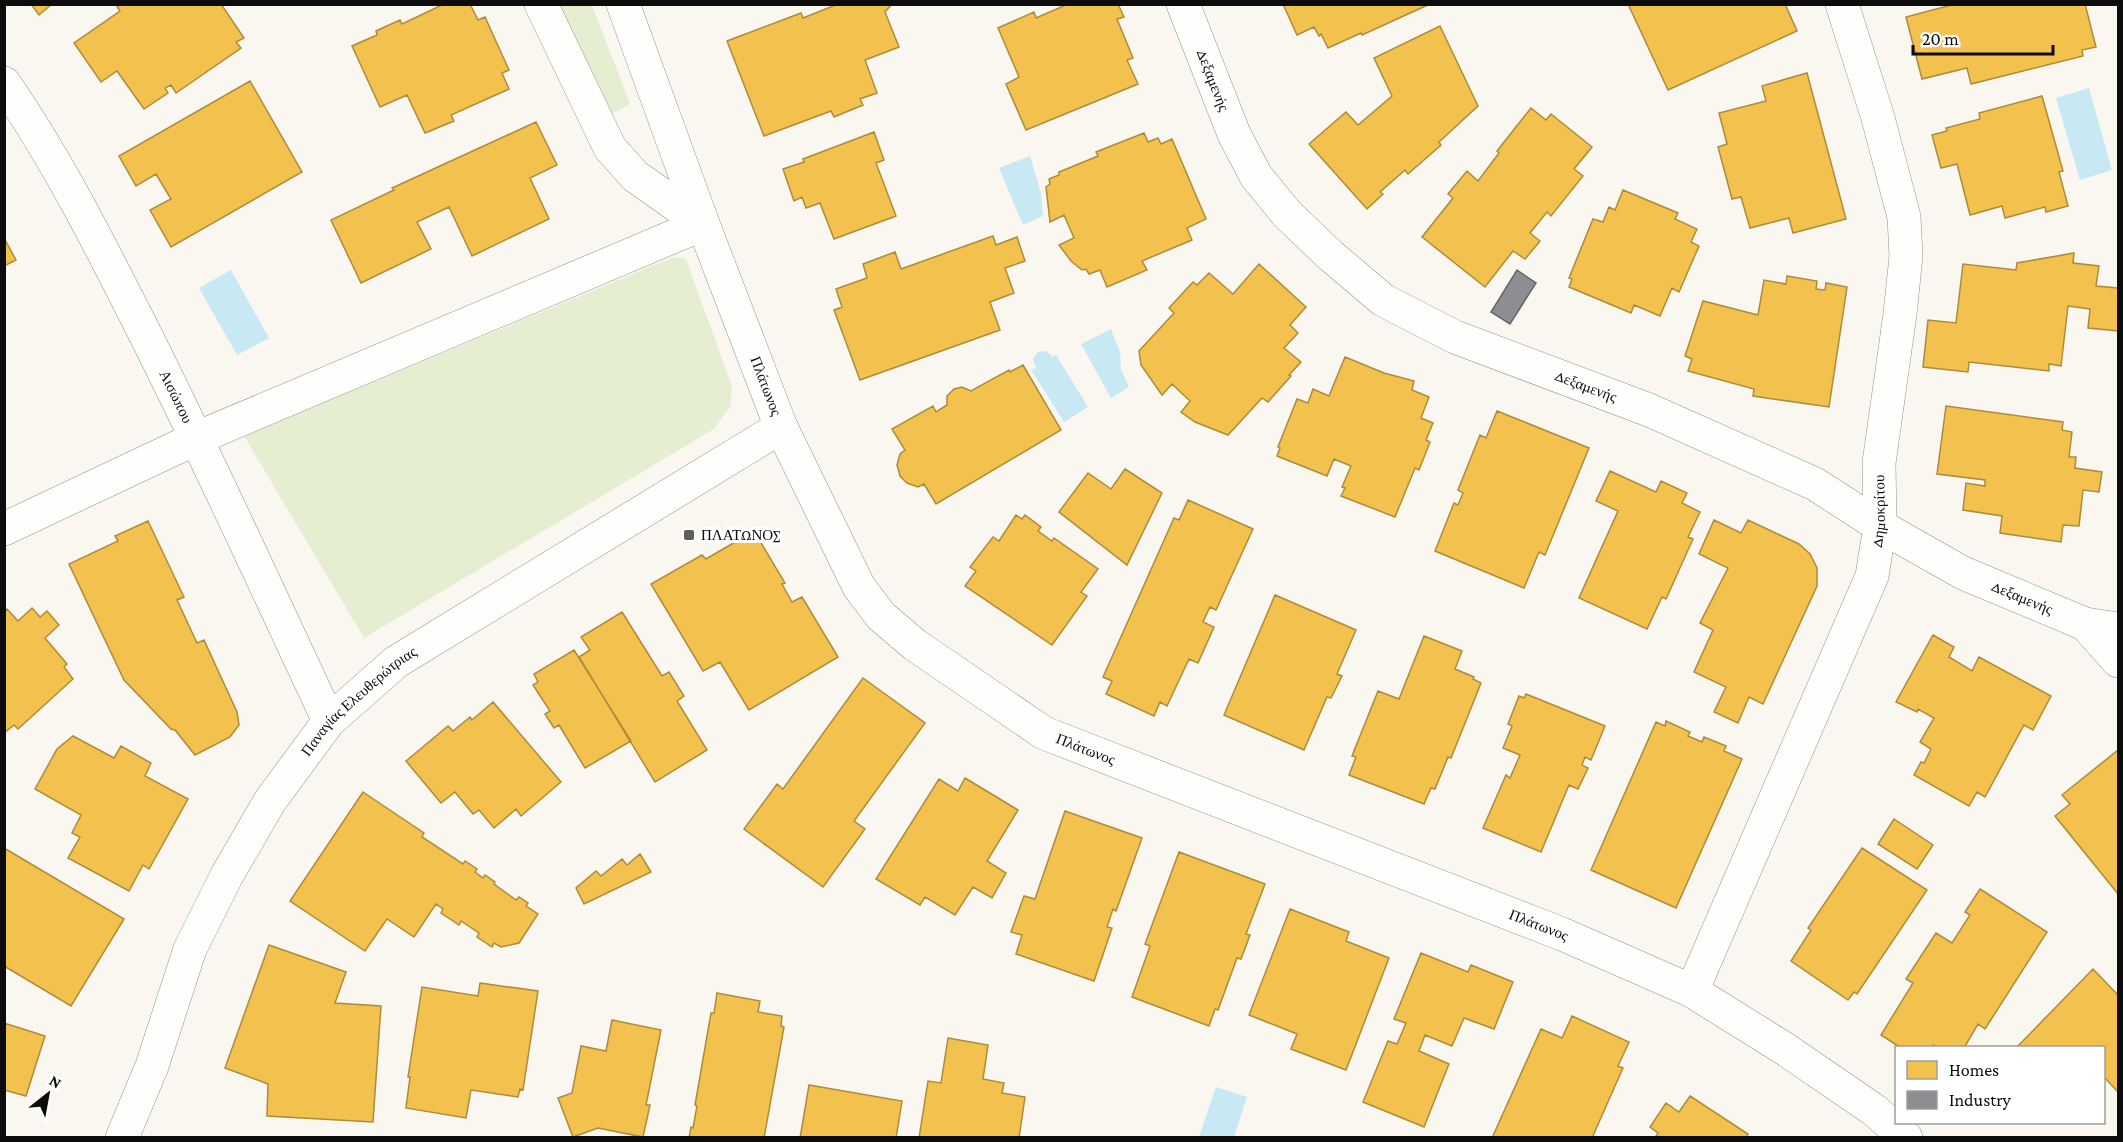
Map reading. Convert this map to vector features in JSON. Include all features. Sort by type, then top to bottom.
[{"type":"street","points":[[541,4],[610,148],[635,176],[703,224]]},
{"type":"street","name":"Πλάτωνος","points":[[623,4],[703,224],[781,427],[859,586],[881,616],[915,645],[1044,733],[1562,934],[1692,991],[1785,1049],[1854,1096],[1906,1137]]},
{"type":"street","name":"Δεξαμενής","points":[[1183,4],[1234,134],[1256,176],[1287,214],[1330,255],[1383,300],[1455,337],[1649,410],[1815,484],[1880,526],[1963,573],[2085,624],[2118,628]]},
{"type":"street","name":"Δημοκρίτου","points":[[1692,991],[1872,576],[1880,526],[1879,463],[1906,256],[1904,217],[1878,118],[1842,4]]},
{"type":"street","name":"Αισώπου","points":[[4,83],[30,120],[80,207],[198,438],[328,721]]},
{"type":"street","points":[[4,530],[198,438],[703,224]]},
{"type":"street","name":"Παναγίας Ελευθερώτριας","points":[[122,1137],[152,1066],[190,949],[227,875],[270,801],[328,721],[396,662],[781,427]]},
{"type":"street","points":[[2085,624],[2118,661]]},
{"type":"green space","points":[[559,5],[592,5],[630,104],[612,114]]},
{"type":"green space","points":[[674,257],[686,259],[732,387],[730,407],[714,429],[364,638],[244,436]]},
{"type":"water","points":[[2089,88],[2112,170],[2080,180],[2056,98]]},
{"type":"water","points":[[1030,156],[1041,193],[1043,216],[1023,225],[999,168]]},
{"type":"water","points":[[231,270],[269,338],[237,355],[199,288]]},
{"type":"water","points":[[1111,329],[1120,352],[1121,369],[1129,387],[1111,398],[1081,344]]},
{"type":"water","points":[[1046,351],[1053,357],[1056,355],[1088,407],[1064,422],[1031,370],[1036,368],[1033,359],[1038,352]]},
{"type":"water","points":[[1216,1087],[1247,1097],[1234,1137],[1199,1137]]},
{"type":"building: Homes","points":[[31,4],[52,4],[39,15]]},
{"type":"building: Homes","points":[[121,4],[221,4],[244,38],[236,42],[241,48],[176,93],[171,85],[165,88],[168,93],[144,109],[117,71],[101,82],[74,43],[120,11],[117,7]]},
{"type":"building: Homes","points":[[444,4],[470,4],[478,20],[485,17],[509,70],[502,73],[509,89],[451,115],[454,121],[425,133],[407,95],[380,107],[352,46],[377,35],[376,31],[400,20],[402,24]]},
{"type":"building: Homes","points":[[838,4],[892,4],[885,12],[899,47],[865,60],[877,93],[860,99],[863,105],[834,117],[831,111],[764,136],[727,41],[801,13],[803,18]]},
{"type":"building: Homes","points":[[1068,4],[1118,4],[1124,17],[1117,19],[1133,58],[1127,60],[1138,84],[1026,130],[1006,84],[1019,77],[998,28],[1034,12],[1036,18]]},
{"type":"building: Homes","points":[[1283,4],[1430,4],[1328,48],[1321,34],[1319,36],[1314,27],[1297,35]]},
{"type":"building: Homes","points":[[1628,4],[1785,4],[1797,31],[1668,90]]},
{"type":"building: Homes","points":[[1955,4],[2085,4],[2096,47],[2082,50],[2083,56],[1971,84],[1967,68],[1922,79],[1906,17]]},
{"type":"building: Homes","points":[[1440,26],[1478,106],[1439,142],[1441,145],[1408,174],[1405,170],[1380,192],[1383,194],[1367,209],[1309,144],[1346,112],[1358,125],[1392,96],[1374,58]]},
{"type":"building: Homes","points":[[1807,73],[1846,219],[1793,233],[1789,218],[1750,228],[1741,197],[1732,199],[1718,147],[1727,144],[1719,113],[1766,101],[1762,86]]},
{"type":"building: Homes","points":[[250,81],[302,172],[171,247],[150,210],[171,199],[156,174],[136,186],[119,156]]},
{"type":"building: Homes","points":[[2042,96],[2063,171],[2059,172],[2068,206],[2046,212],[2045,207],[2005,218],[2002,206],[1970,215],[1957,164],[1941,168],[1932,135],[1947,131],[1946,128],[1980,119],[1979,113]]},
{"type":"building: Homes","points":[[1531,108],[1546,120],[1551,114],[1592,147],[1574,169],[1583,176],[1551,216],[1547,212],[1530,233],[1540,241],[1525,259],[1513,251],[1485,287],[1422,237],[1453,198],[1448,194],[1467,171],[1478,181],[1499,153],[1497,151]]},
{"type":"building: Homes","points":[[536,122],[557,165],[530,178],[549,219],[472,256],[449,207],[417,222],[431,249],[361,283],[331,220],[394,190],[392,188]]},
{"type":"building: Homes","points":[[874,132],[884,160],[876,163],[896,216],[834,239],[820,203],[806,208],[802,197],[794,201],[783,169]]},
{"type":"building: Homes","points":[[1144,133],[1148,142],[1158,138],[1161,144],[1172,139],[1206,219],[1187,228],[1192,240],[1142,261],[1147,270],[1107,287],[1100,270],[1089,274],[1086,269],[1082,270],[1071,261],[1059,245],[1074,238],[1064,215],[1050,222],[1046,187],[1050,184],[1049,179],[1059,175],[1059,172],[1098,156],[1096,152]]},
{"type":"building: Homes","points":[[1623,190],[1678,213],[1675,219],[1697,229],[1691,242],[1699,246],[1679,292],[1672,288],[1660,316],[1634,305],[1631,313],[1569,287],[1572,279],[1569,278],[1593,219],[1603,222],[1609,207],[1615,210]]},
{"type":"building: Homes","points":[[993,236],[996,245],[1017,237],[1025,261],[1005,268],[1014,293],[990,302],[1000,330],[860,380],[834,310],[842,307],[836,289],[867,278],[863,264],[895,252],[901,269]]},
{"type":"building: Homes","points":[[4,238],[16,260],[4,266]]},
{"type":"building: Homes","points":[[2074,253],[2073,263],[2099,266],[2096,286],[2118,288],[2118,331],[2088,328],[2090,309],[2068,306],[2061,366],[2049,364],[2049,371],[1969,362],[1968,372],[1923,367],[1928,320],[1956,323],[1963,264],[2016,270],[2017,263]]},
{"type":"building: Homes","points":[[1259,264],[1306,307],[1290,325],[1298,333],[1284,348],[1301,362],[1268,402],[1262,398],[1228,435],[1195,422],[1181,412],[1190,401],[1172,384],[1162,395],[1141,365],[1139,351],[1174,313],[1169,308],[1193,282],[1197,285],[1209,273],[1233,294]]},
{"type":"building: Homes","points":[[1787,276],[1817,281],[1816,289],[1825,290],[1826,283],[1847,287],[1829,407],[1753,396],[1754,389],[1688,371],[1692,359],[1685,356],[1703,301],[1758,315],[1764,280],[1786,284]]},
{"type":"building: Homes","points":[[1345,357],[1384,373],[1414,381],[1412,390],[1429,397],[1421,418],[1433,423],[1426,440],[1430,442],[1419,470],[1415,468],[1395,517],[1341,496],[1345,488],[1342,487],[1351,466],[1334,459],[1327,476],[1277,456],[1280,448],[1278,447],[1297,399],[1308,403],[1313,389],[1329,396]]},
{"type":"building: Homes","points":[[1023,365],[1061,430],[936,504],[924,484],[918,487],[907,483],[900,476],[897,465],[900,454],[905,450],[892,429],[933,406],[936,412],[947,405],[947,396],[954,389],[962,387],[971,391]]},
{"type":"building: Homes","points":[[1946,406],[2063,422],[2062,430],[2072,432],[2069,457],[2076,457],[2075,468],[2102,472],[2099,492],[2083,490],[2079,526],[2063,525],[2061,542],[2000,533],[2002,516],[1963,510],[1966,483],[1985,486],[1985,480],[1937,474]]},
{"type":"building: Homes","points":[[1497,411],[1589,448],[1545,555],[1539,552],[1524,588],[1435,551],[1454,503],[1458,505],[1463,493],[1458,490],[1480,435],[1486,438]]},
{"type":"building: Homes","points":[[1125,469],[1162,493],[1127,565],[1059,512],[1088,473],[1111,489]]},
{"type":"building: Homes","points":[[1610,471],[1656,492],[1661,481],[1687,493],[1682,503],[1700,512],[1688,537],[1693,539],[1666,599],[1662,597],[1647,629],[1579,598],[1618,511],[1596,501]]},
{"type":"building: Homes","points":[[1188,500],[1253,529],[1216,610],[1210,607],[1203,622],[1214,627],[1198,663],[1189,659],[1167,706],[1160,702],[1154,716],[1106,694],[1112,681],[1103,677],[1174,518],[1179,520]]},
{"type":"building: Homes","points":[[1016,515],[1022,519],[1025,515],[1041,527],[1038,531],[1052,541],[1054,538],[1098,569],[1081,592],[1087,596],[1052,645],[965,586],[976,571],[970,567],[993,537],[999,541]]},
{"type":"building: Homes","points":[[1714,520],[1741,533],[1748,520],[1799,544],[1810,554],[1817,568],[1817,586],[1763,704],[1749,697],[1738,723],[1714,712],[1726,687],[1694,672],[1713,630],[1700,623],[1728,568],[1699,554]]},
{"type":"building: Homes","points":[[148,521],[184,597],[177,600],[197,643],[204,640],[237,712],[239,725],[230,737],[195,755],[175,730],[171,729],[124,680],[69,564],[118,541],[115,536]]},
{"type":"building: Homes","points":[[754,531],[785,583],[782,584],[792,602],[802,597],[838,657],[749,710],[720,662],[703,671],[651,584],[702,555],[706,559]]},
{"type":"building: Homes","points":[[1275,595],[1356,630],[1337,674],[1342,676],[1331,698],[1327,697],[1304,750],[1224,715]]},
{"type":"building: Homes","points":[[32,608],[40,617],[47,611],[59,625],[45,638],[67,664],[64,667],[73,679],[18,729],[14,725],[4,733],[4,612],[7,609],[18,621]]},
{"type":"building: Homes","points":[[622,612],[662,676],[669,672],[684,696],[677,701],[707,750],[655,782],[579,657],[590,650],[581,637]]},
{"type":"building: Homes","points":[[1933,635],[1954,647],[1949,657],[1972,671],[1979,657],[2051,696],[2033,730],[2024,725],[1985,797],[1977,792],[1969,806],[1914,775],[1921,762],[1924,763],[1931,749],[1920,742],[1934,718],[1918,709],[1917,712],[1896,702]]},
{"type":"building: Homes","points":[[1424,636],[1462,651],[1455,669],[1474,677],[1473,679],[1481,683],[1451,758],[1448,757],[1435,789],[1431,788],[1424,804],[1349,775],[1356,757],[1352,756],[1378,691],[1399,699]]},
{"type":"building: Homes","points":[[574,650],[631,741],[585,768],[559,725],[554,728],[545,714],[550,711],[533,685],[538,682],[534,674]]},
{"type":"building: Homes","points":[[863,678],[925,723],[854,821],[865,829],[823,887],[744,829],[777,784],[783,789]]},
{"type":"building: Homes","points":[[1526,694],[1605,726],[1591,760],[1585,757],[1582,765],[1588,768],[1578,789],[1569,785],[1541,852],[1483,828],[1506,775],[1510,778],[1520,755],[1503,748],[1512,726],[1508,724],[1519,696],[1524,698]]},
{"type":"building: Homes","points":[[493,702],[561,782],[521,816],[516,809],[494,828],[479,810],[473,814],[455,792],[441,803],[406,761],[448,726],[453,731],[470,717],[472,720]]},
{"type":"building: Homes","points":[[1666,721],[1690,732],[1688,736],[1702,742],[1704,737],[1726,746],[1724,751],[1742,759],[1676,908],[1591,870],[1656,722],[1665,726]]},
{"type":"building: Homes","points":[[73,736],[114,758],[121,746],[151,763],[145,776],[188,799],[149,869],[143,865],[129,891],[68,858],[80,837],[72,833],[81,815],[35,789],[57,749]]},
{"type":"building: Homes","points":[[2118,750],[2118,894],[2055,816],[2070,804],[2062,795]]},
{"type":"building: Homes","points":[[965,778],[1018,810],[987,861],[1006,873],[992,898],[973,887],[955,915],[925,897],[920,905],[876,879],[939,779],[958,791]]},
{"type":"building: Homes","points":[[363,792],[424,833],[422,837],[463,864],[465,861],[477,869],[475,872],[483,878],[485,875],[516,900],[519,897],[528,903],[526,906],[538,914],[519,943],[501,947],[494,943],[492,947],[477,937],[479,933],[461,921],[459,925],[441,913],[443,909],[436,904],[414,937],[387,919],[365,951],[290,901]]},
{"type":"building: Homes","points":[[1065,811],[1142,838],[1116,911],[1113,909],[1107,927],[1112,928],[1094,981],[1016,954],[1022,935],[1011,932],[1024,896],[1035,899]]},
{"type":"building: Homes","points":[[1894,819],[1933,845],[1917,869],[1878,844]]},
{"type":"building: Homes","points":[[4,848],[124,919],[71,1006],[4,966]]},
{"type":"building: Homes","points":[[1862,848],[1927,890],[1857,994],[1854,992],[1848,1000],[1791,961],[1811,930],[1808,928]]},
{"type":"building: Homes","points":[[1179,852],[1265,884],[1246,934],[1250,935],[1241,959],[1237,958],[1218,1010],[1215,1009],[1209,1026],[1132,997],[1150,946],[1145,944]]},
{"type":"building: Homes","points":[[640,854],[651,872],[584,904],[576,888],[596,871],[601,876],[622,859],[627,865]]},
{"type":"building: Homes","points":[[1980,889],[2047,932],[1985,1029],[1978,1024],[1965,1046],[1898,1046],[1881,1035],[1913,983],[1906,979],[1936,933],[1952,943],[1970,915],[1965,912]]},
{"type":"building: Homes","points":[[1290,909],[1349,932],[1346,941],[1389,958],[1346,1070],[1291,1049],[1297,1034],[1249,1015]]},
{"type":"building: Homes","points":[[269,945],[346,972],[335,1003],[381,1006],[373,1122],[267,1116],[268,1084],[225,1068]]},
{"type":"building: Homes","points":[[1421,953],[1468,972],[1471,965],[1513,982],[1494,1029],[1464,1018],[1452,1046],[1425,1035],[1419,1051],[1449,1064],[1424,1127],[1363,1102],[1388,1041],[1397,1044],[1406,1023],[1394,1019]]},
{"type":"building: Homes","points":[[2093,969],[2118,995],[2118,1092],[2105,1078],[2105,1046],[2018,1046]]},
{"type":"building: Homes","points":[[480,983],[538,991],[523,1090],[520,1089],[518,1097],[471,1090],[466,1118],[406,1108],[410,1077],[408,1077],[422,987],[478,996]]},
{"type":"building: Homes","points":[[717,993],[760,1001],[758,1012],[782,1016],[781,1026],[784,1027],[764,1138],[689,1138],[697,1106],[695,1105],[711,1013],[714,1013]]},
{"type":"building: Homes","points":[[1572,1016],[1629,1042],[1618,1066],[1623,1068],[1592,1138],[1492,1138],[1541,1029],[1562,1038]]},
{"type":"building: Homes","points":[[612,1020],[661,1030],[646,1105],[650,1105],[643,1137],[598,1128],[573,1137],[558,1098],[572,1093],[581,1046],[606,1051]]},
{"type":"building: Homes","points":[[4,1023],[45,1036],[26,1096],[4,1090]]},
{"type":"building: Homes","points":[[948,1038],[988,1045],[983,1079],[1004,1083],[1002,1093],[1025,1097],[1019,1138],[919,1138],[928,1081],[941,1083]]},
{"type":"building: Homes","points":[[809,1085],[902,1101],[896,1138],[800,1138]]},
{"type":"building: Homes","points":[[1690,1096],[1748,1134],[1746,1138],[1655,1138],[1658,1133],[1650,1127],[1666,1103],[1679,1112]]},
{"type":"building: Industry","points":[[1517,270],[1536,283],[1510,324],[1491,312]]},
{"type":"place","name":"ΠΛΑΤΩΝΟΣ","points":[[689,535]]}]
